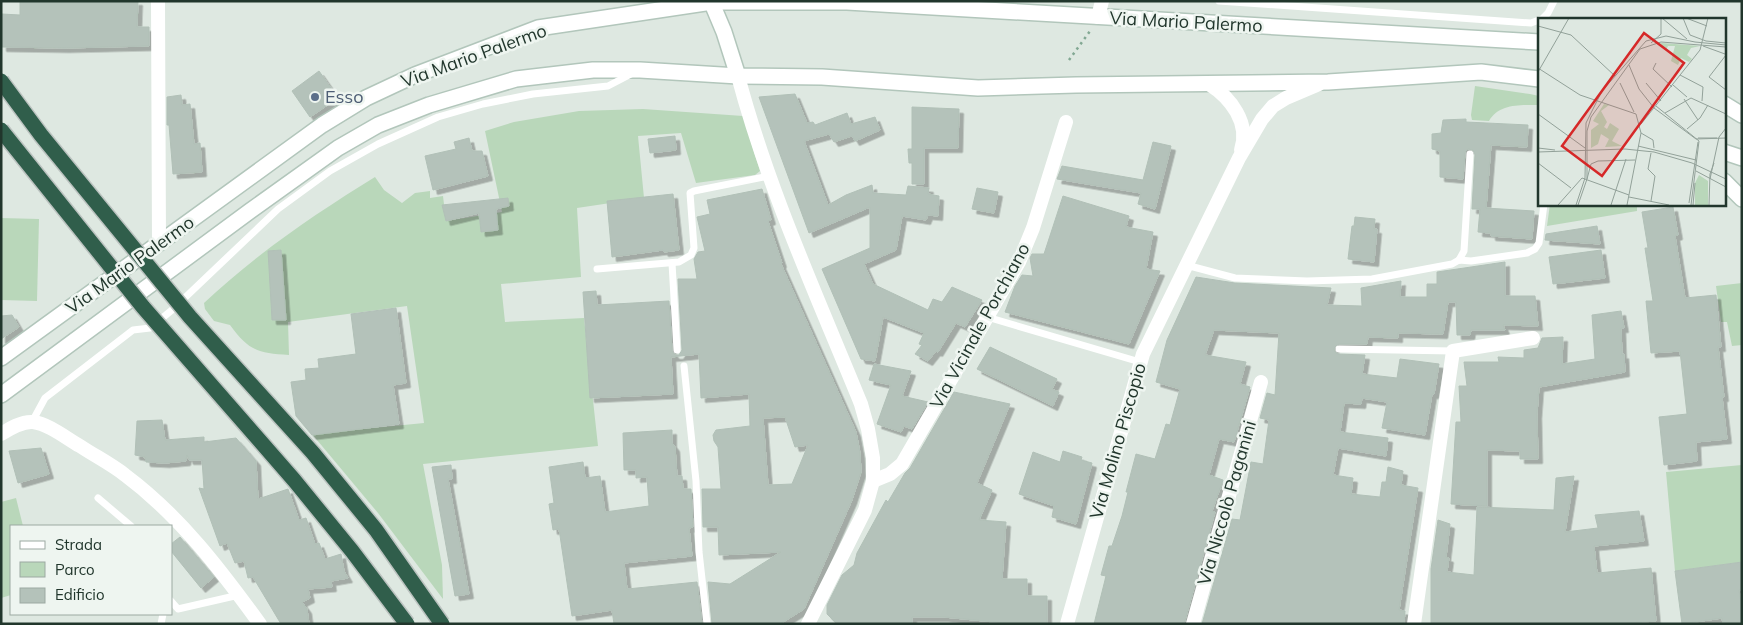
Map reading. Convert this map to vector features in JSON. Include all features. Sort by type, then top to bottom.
[{"type":"highway","points":[[1,81],[41,135],[190,317],[324,467],[376,530],[442,624]]},
{"type":"highway","points":[[1,130],[142,307],[294,480],[352,550],[407,624]]},
{"type":"street","points":[[158,1],[159,244]]},
{"type":"street","points":[[1094,21],[1102,1]]},
{"type":"street","points":[[711,2],[724,32],[747,111],[769,176],[861,404],[873,458],[873,481],[865,510],[808,624]]},
{"type":"street","name":"Via Mario Palermo","points":[[1,358],[322,125],[366,98],[415,75],[538,28],[711,2],[847,2],[1094,21],[1538,42]]},
{"type":"street","name":"Via Mario Palermo","points":[[1,395],[338,148],[378,125],[429,104],[516,79],[593,70],[640,70],[738,76],[822,77],[978,88],[1328,82],[1481,72],[1538,78]]},
{"type":"street","name":"Via Molino Piscopio","points":[[1067,624],[1140,362],[1186,265],[1239,158],[1262,119],[1273,106],[1302,90],[1328,82]]},
{"type":"street","name":"Via Molino Piscopio","points":[[1209,84],[1221,92],[1234,106],[1243,126],[1244,141],[1239,158]]},
{"type":"street","points":[[1726,105],[1742,115]]},
{"type":"street","name":"Via Vicinale Porchiano","points":[[873,481],[890,474],[902,464],[1026,246],[1034,228],[1066,122]]},
{"type":"street","points":[[1726,153],[1742,158]]},
{"type":"street","points":[[1726,183],[1742,199]]},
{"type":"street","points":[[1414,624],[1453,351],[1533,338]]},
{"type":"street","name":"Via Niccolò Paganini","points":[[1192,624],[1261,382]]},
{"type":"street","points":[[1,434],[20,424],[32,422],[55,431],[124,474],[157,502],[197,541],[260,624]]},
{"type":"lane","points":[[1219,1],[1531,23],[1538,20]]},
{"type":"lane","points":[[1541,18],[1548,13],[1554,1]]},
{"type":"lane","points":[[32,422],[45,398],[133,330],[150,328],[172,310],[278,209],[338,166],[378,144],[438,117],[483,104],[533,94],[608,86],[640,70]]},
{"type":"lane","points":[[1186,265],[1235,278],[1316,280],[1372,279],[1452,264],[1459,260],[1464,251],[1470,154]]},
{"type":"lane","points":[[597,269],[672,263],[687,259],[694,248],[689,195],[692,191],[769,176]]},
{"type":"lane","points":[[1459,260],[1471,261],[1527,253],[1534,249],[1539,243],[1544,205]]},
{"type":"lane","points":[[672,263],[677,350]]},
{"type":"lane","points":[[987,317],[1140,362]]},
{"type":"lane","points":[[1340,349],[1453,351]]},
{"type":"lane","points":[[684,366],[696,481],[699,552],[708,624]]},
{"type":"lane","points":[[98,498],[130,525]]},
{"type":"lane","points":[[172,602],[178,609],[239,595]]},
{"type":"path","points":[[1069,60],[1090,32],[1094,21]]},
{"type":"green space","points":[[1475,86],[1538,96],[1538,105],[1511,106],[1493,115],[1489,121],[1472,120]]},
{"type":"green space","points":[[643,109],[743,116],[760,171],[755,175],[696,183],[681,133],[638,136],[644,198],[577,208],[581,277],[501,284],[505,322],[584,318],[598,446],[423,464],[442,565],[443,599],[378,513],[312,434],[424,423],[407,306],[288,322],[289,355],[269,353],[255,349],[243,340],[230,325],[214,321],[205,309],[204,303],[286,235],[375,177],[384,190],[402,203],[415,193],[430,191],[430,198],[443,196],[446,221],[502,212],[485,131],[514,122],[579,111]]},
{"type":"green space","points":[[1550,205],[1644,205],[1637,206],[1637,211],[1547,226]]},
{"type":"green space","points":[[1,218],[39,219],[37,301],[1,300]]},
{"type":"green space","points":[[1742,283],[1742,345],[1732,346],[1727,322],[1721,322],[1716,286]]},
{"type":"green space","points":[[1742,465],[1742,562],[1675,571],[1666,472]]},
{"type":"green space","points":[[16,498],[23,525],[10,525],[10,595],[1,598],[1,502]]},
{"type":"building","points":[[20,1],[138,1],[137,27],[149,27],[149,46],[2,47],[2,14],[20,15]]},
{"type":"building","points":[[319,71],[338,98],[310,117],[292,91]]},
{"type":"building","points":[[795,94],[807,123],[813,122],[815,125],[847,113],[851,124],[875,117],[880,130],[855,141],[852,136],[834,142],[829,134],[804,141],[828,205],[846,195],[872,185],[873,193],[906,195],[908,186],[929,188],[928,194],[939,196],[938,216],[928,215],[926,220],[902,216],[896,250],[864,264],[873,284],[928,310],[933,299],[942,302],[952,287],[982,300],[965,327],[956,323],[938,352],[936,351],[928,361],[915,354],[922,345],[919,344],[924,333],[883,317],[875,361],[861,359],[822,269],[870,248],[870,207],[809,233],[759,97]]},
{"type":"building","points":[[181,95],[182,105],[190,104],[194,144],[200,143],[202,172],[173,174],[169,125],[167,125],[167,97]]},
{"type":"building","points":[[912,107],[959,109],[958,148],[924,148],[924,184],[912,184],[912,163],[909,163],[908,149],[912,149]]},
{"type":"building","points":[[1466,119],[1466,122],[1528,125],[1527,147],[1491,145],[1486,208],[1534,211],[1532,239],[1491,236],[1491,233],[1478,232],[1480,209],[1472,209],[1475,154],[1473,150],[1468,149],[1465,152],[1463,179],[1440,177],[1440,151],[1432,149],[1432,134],[1441,133],[1443,120]]},
{"type":"building","points":[[675,136],[676,150],[650,153],[648,139]]},
{"type":"building","points":[[469,138],[472,151],[482,151],[488,176],[433,190],[425,156],[456,149],[454,142]]},
{"type":"building","points":[[1153,142],[1171,146],[1155,209],[1138,204],[1141,193],[1057,179],[1062,166],[1143,180]]},
{"type":"building","points":[[977,188],[998,192],[994,213],[972,209]]},
{"type":"building","points":[[762,189],[771,220],[768,221],[781,264],[856,432],[860,453],[861,472],[852,500],[804,609],[780,624],[712,624],[708,582],[730,584],[781,552],[719,555],[718,527],[703,527],[702,489],[721,489],[718,447],[713,435],[716,430],[750,426],[749,394],[701,398],[699,354],[671,357],[673,394],[590,398],[583,292],[596,291],[597,305],[669,301],[672,351],[675,355],[679,355],[682,350],[678,279],[697,279],[694,259],[698,252],[705,251],[697,217],[710,214],[707,200]],"holes":[[[785,417],[795,447],[808,445],[792,484],[768,485],[763,418]]]},
{"type":"building","points":[[673,194],[679,250],[664,252],[663,250],[612,257],[607,201]]},
{"type":"building","points":[[1063,196],[1129,216],[1126,227],[1153,232],[1146,269],[1160,271],[1129,344],[1005,312],[1015,286],[1022,275],[1033,276],[1030,258],[1032,254],[1044,254]]},
{"type":"building","points":[[508,198],[509,206],[496,209],[498,230],[481,232],[479,213],[446,221],[442,205]]},
{"type":"building","points":[[1673,207],[1678,235],[1675,236],[1685,298],[1716,295],[1721,347],[1718,347],[1727,439],[1696,442],[1697,461],[1664,465],[1659,417],[1687,414],[1680,351],[1651,353],[1646,301],[1653,301],[1645,248],[1648,248],[1642,212]]},
{"type":"building","points":[[1355,217],[1375,219],[1374,229],[1377,229],[1374,262],[1348,259]]},
{"type":"building","points":[[1597,226],[1600,244],[1545,240],[1546,234]]},
{"type":"building","points":[[281,250],[286,320],[272,320],[268,251]]},
{"type":"building","points":[[1601,250],[1605,278],[1553,284],[1549,257]]},
{"type":"building","points":[[1505,262],[1505,296],[1535,296],[1538,326],[1503,325],[1505,330],[1471,330],[1470,335],[1457,335],[1456,302],[1448,302],[1443,334],[1398,333],[1398,338],[1368,337],[1367,344],[1339,344],[1334,348],[1338,354],[1365,355],[1362,374],[1397,378],[1400,359],[1439,364],[1425,435],[1382,428],[1387,402],[1362,398],[1361,404],[1344,403],[1340,432],[1388,438],[1386,456],[1338,448],[1333,475],[1353,478],[1351,494],[1380,497],[1382,482],[1386,482],[1388,467],[1403,471],[1401,485],[1418,488],[1399,610],[1405,611],[1404,624],[1202,624],[1232,519],[1240,520],[1251,462],[1263,464],[1269,420],[1260,418],[1267,393],[1275,395],[1279,333],[1214,330],[1205,355],[1246,362],[1240,384],[1250,387],[1234,442],[1219,439],[1209,475],[1223,480],[1212,511],[1215,512],[1184,624],[1094,624],[1106,576],[1101,575],[1109,546],[1112,546],[1122,516],[1136,454],[1155,459],[1166,424],[1170,425],[1180,389],[1156,382],[1167,340],[1196,277],[1235,283],[1331,288],[1327,305],[1362,306],[1361,288],[1401,281],[1400,297],[1427,297],[1427,284],[1437,284],[1437,272]]},
{"type":"building","points":[[396,308],[406,383],[393,385],[399,424],[312,435],[296,416],[291,382],[306,380],[305,369],[319,368],[318,359],[356,354],[351,314]]},
{"type":"building","points":[[1621,311],[1624,328],[1621,328],[1622,355],[1624,354],[1625,372],[1539,387],[1537,414],[1538,459],[1520,459],[1520,451],[1487,450],[1487,506],[1451,504],[1456,422],[1461,422],[1459,386],[1467,386],[1464,362],[1499,362],[1498,357],[1524,358],[1524,350],[1538,348],[1542,338],[1563,337],[1562,364],[1595,359],[1592,315]]},
{"type":"building","points":[[12,315],[19,327],[1,339],[1,316]]},
{"type":"building","points":[[990,347],[1057,379],[1052,389],[1059,392],[1053,406],[977,369]]},
{"type":"building","points":[[874,364],[911,371],[902,396],[928,402],[912,429],[904,426],[901,432],[877,424],[891,385],[869,380]]},
{"type":"building","points":[[954,392],[1010,404],[977,483],[992,490],[979,520],[1006,522],[1002,579],[1027,579],[1027,596],[1047,596],[1047,624],[1014,624],[944,617],[912,617],[912,624],[837,624],[827,614],[827,605],[842,575],[854,565],[857,553],[886,500],[888,502],[910,468]]},
{"type":"building","points":[[162,420],[165,440],[204,437],[204,442],[236,438],[256,461],[258,499],[288,489],[299,520],[306,518],[315,544],[319,543],[325,559],[341,554],[344,571],[348,578],[331,581],[332,587],[308,589],[310,598],[302,602],[307,609],[309,624],[281,624],[253,577],[248,578],[244,561],[235,563],[227,543],[220,546],[199,488],[204,489],[202,460],[189,460],[187,455],[186,461],[146,462],[145,457],[135,455],[137,421]]},
{"type":"building","points":[[672,430],[677,476],[682,476],[683,489],[691,489],[693,527],[689,528],[692,556],[624,563],[627,589],[697,582],[702,624],[614,624],[612,610],[572,616],[559,529],[553,530],[549,504],[554,503],[549,467],[583,462],[585,478],[600,476],[605,512],[649,506],[647,477],[636,478],[636,470],[624,470],[623,433]]},
{"type":"building","points":[[41,448],[49,474],[18,483],[9,451]]},
{"type":"building","points":[[1063,451],[1082,457],[1081,460],[1092,463],[1076,524],[1052,517],[1054,506],[1019,494],[1033,452],[1060,462]]},
{"type":"building","points":[[451,465],[452,479],[448,479],[469,594],[455,596],[432,467]]},
{"type":"building","points":[[1574,476],[1565,532],[1598,528],[1595,515],[1639,511],[1644,541],[1594,546],[1597,573],[1651,568],[1656,621],[1616,624],[1431,623],[1431,569],[1438,520],[1450,524],[1446,557],[1449,558],[1447,572],[1474,575],[1477,507],[1554,510],[1556,478]]},
{"type":"building","points":[[180,537],[214,577],[201,588],[172,552],[172,543]]},
{"type":"building","points":[[1742,562],[1742,590],[1739,590],[1742,624],[1723,624],[1722,618],[1682,624],[1675,571]]},
{"type":"place","name":"Esso","points":[[315,97]]}]
